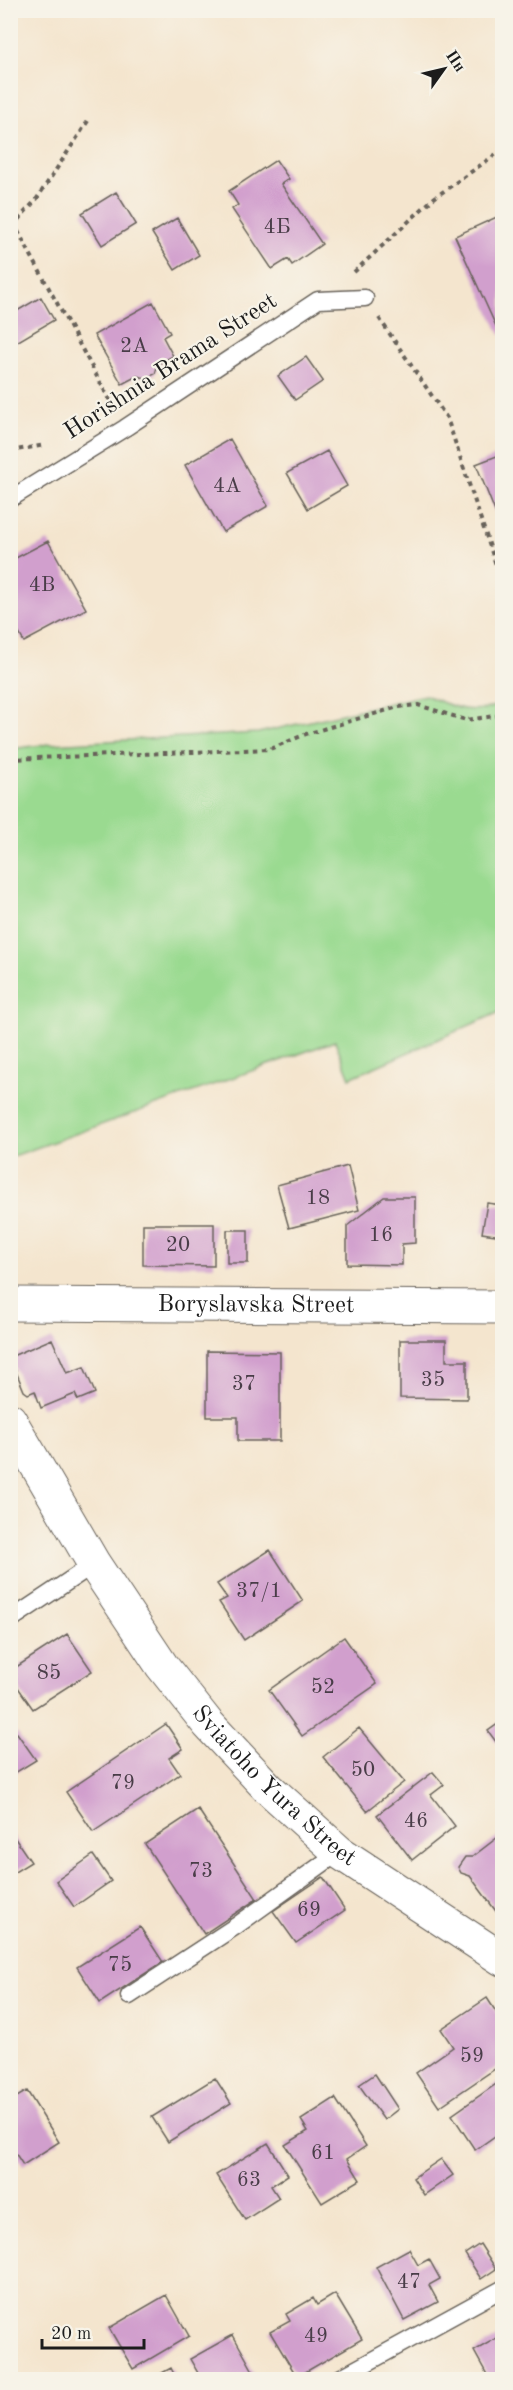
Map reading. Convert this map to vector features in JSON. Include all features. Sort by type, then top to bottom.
[{"type":"street","name":"Boryslavska Street","points":[[10,1304],[502,1307]]},
{"type":"street","name":"Sviatoho Yura Street","points":[[10,1420],[94,1564],[162,1666],[208,1724],[268,1788],[339,1852],[502,1959]]},
{"type":"lane","points":[[318,300],[365,298]]},
{"type":"lane","name":"Horishnia Brama Street","points":[[10,499],[125,428],[318,300]]},
{"type":"lane","points":[[10,1620],[94,1564]]},
{"type":"lane","points":[[129,1996],[236,1926],[339,1852]]},
{"type":"lane","points":[[336,2379],[502,2289]]},
{"type":"path","points":[[88,121],[36,200],[14,224],[125,428]]},
{"type":"path","points":[[318,300],[356,271],[435,198],[502,150]]},
{"type":"path","points":[[365,298],[447,418],[502,583]]},
{"type":"path","points":[[10,759],[270,750],[306,734],[398,707],[418,705],[466,720],[502,715]]},
{"type":"green space","points":[[425,695],[445,704],[471,710],[502,704],[502,937],[496,940],[502,978],[502,1011],[350,1078],[335,1041],[11,1157],[11,749],[50,744],[258,733]]},
{"type":"building","points":[[276,160],[289,179],[281,184],[322,244],[292,265],[288,259],[272,269],[232,209],[238,205],[229,191]]},
{"type":"building","points":[[116,192],[136,224],[102,245],[82,213]]},
{"type":"building","points":[[499,216],[502,223],[502,334],[500,335],[455,236]]},
{"type":"building","points":[[177,218],[199,255],[175,270],[152,233]]},
{"type":"building","points":[[41,297],[54,320],[10,346],[10,315]]},
{"type":"building","points":[[153,302],[170,333],[163,337],[173,356],[158,364],[155,374],[146,378],[137,376],[122,384],[94,335]]},
{"type":"building","points":[[306,357],[323,381],[295,400],[278,376]]},
{"type":"building","points":[[230,439],[268,506],[223,532],[185,465]]},
{"type":"building","points":[[327,451],[347,486],[308,509],[287,473]]},
{"type":"building","points":[[502,454],[502,517],[498,519],[476,464]]},
{"type":"building","points":[[48,541],[86,609],[24,642],[10,617],[10,561]]},
{"type":"building","points":[[348,1166],[359,1210],[289,1228],[277,1185]]},
{"type":"building","points":[[384,1197],[415,1197],[415,1243],[402,1244],[402,1265],[347,1264],[347,1226]]},
{"type":"building","points":[[487,1203],[502,1205],[502,1236],[482,1233]]},
{"type":"building","points":[[143,1224],[214,1224],[214,1266],[143,1265]]},
{"type":"building","points":[[227,1230],[248,1230],[248,1263],[227,1263]]},
{"type":"building","points":[[52,1339],[67,1373],[84,1367],[95,1393],[78,1400],[75,1394],[41,1408],[35,1391],[28,1394],[24,1391],[10,1357]]},
{"type":"building","points":[[400,1340],[446,1340],[446,1361],[467,1361],[467,1399],[400,1398]]},
{"type":"building","points":[[207,1351],[280,1352],[280,1441],[238,1441],[238,1417],[207,1417]]},
{"type":"building","points":[[270,1550],[303,1601],[244,1640],[219,1602],[227,1598],[217,1584]]},
{"type":"building","points":[[67,1634],[92,1671],[33,1709],[10,1676],[10,1671]]},
{"type":"building","points":[[344,1637],[377,1684],[302,1736],[269,1690]]},
{"type":"building","points":[[502,1721],[502,1750],[488,1731]]},
{"type":"building","points":[[166,1724],[183,1749],[169,1758],[180,1774],[93,1832],[66,1792]]},
{"type":"building","points":[[359,1728],[404,1782],[367,1811],[323,1757]]},
{"type":"building","points":[[17,1733],[36,1760],[10,1776],[10,1738]]},
{"type":"building","points":[[433,1772],[444,1785],[431,1795],[455,1826],[412,1860],[377,1815]]},
{"type":"building","points":[[198,1809],[257,1899],[204,1934],[145,1844]]},
{"type":"building","points":[[10,1831],[31,1862],[10,1875]]},
{"type":"building","points":[[502,1834],[501,1918],[470,1876],[461,1873],[458,1867],[465,1857],[472,1857]]},
{"type":"building","points":[[93,1855],[111,1881],[74,1907],[56,1881]]},
{"type":"building","points":[[323,1877],[345,1910],[296,1943],[273,1911]]},
{"type":"building","points":[[140,1927],[163,1962],[100,2003],[77,1967]]},
{"type":"building","points":[[487,1998],[502,2021],[502,2064],[439,2107],[416,2073],[453,2047],[441,2029]]},
{"type":"building","points":[[375,2074],[398,2109],[384,2120],[359,2085]]},
{"type":"building","points":[[215,2078],[231,2103],[168,2142],[152,2117]]},
{"type":"building","points":[[502,2080],[502,2131],[475,2150],[452,2115]]},
{"type":"building","points":[[27,2091],[59,2142],[23,2165],[10,2145],[10,2101]]},
{"type":"building","points":[[335,2098],[366,2146],[347,2159],[360,2180],[322,2203],[285,2145],[308,2131],[301,2120]]},
{"type":"building","points":[[268,2143],[288,2175],[271,2186],[279,2198],[245,2220],[216,2175]]},
{"type":"building","points":[[441,2159],[453,2175],[424,2195],[413,2178]]},
{"type":"building","points":[[480,2244],[496,2269],[481,2279],[465,2254]]},
{"type":"building","points":[[409,2249],[418,2265],[429,2259],[440,2279],[429,2285],[438,2302],[404,2320],[376,2267]]},
{"type":"building","points":[[335,2294],[362,2339],[297,2377],[270,2332],[290,2321],[286,2314],[313,2298],[317,2305]]},
{"type":"building","points":[[166,2295],[189,2336],[133,2369],[109,2328]]},
{"type":"building","points":[[233,2335],[258,2380],[202,2380],[190,2359]]},
{"type":"building","points":[[502,2335],[502,2380],[490,2380],[474,2351]]},
{"type":"building","points":[[171,2368],[177,2380],[149,2380]]}]
